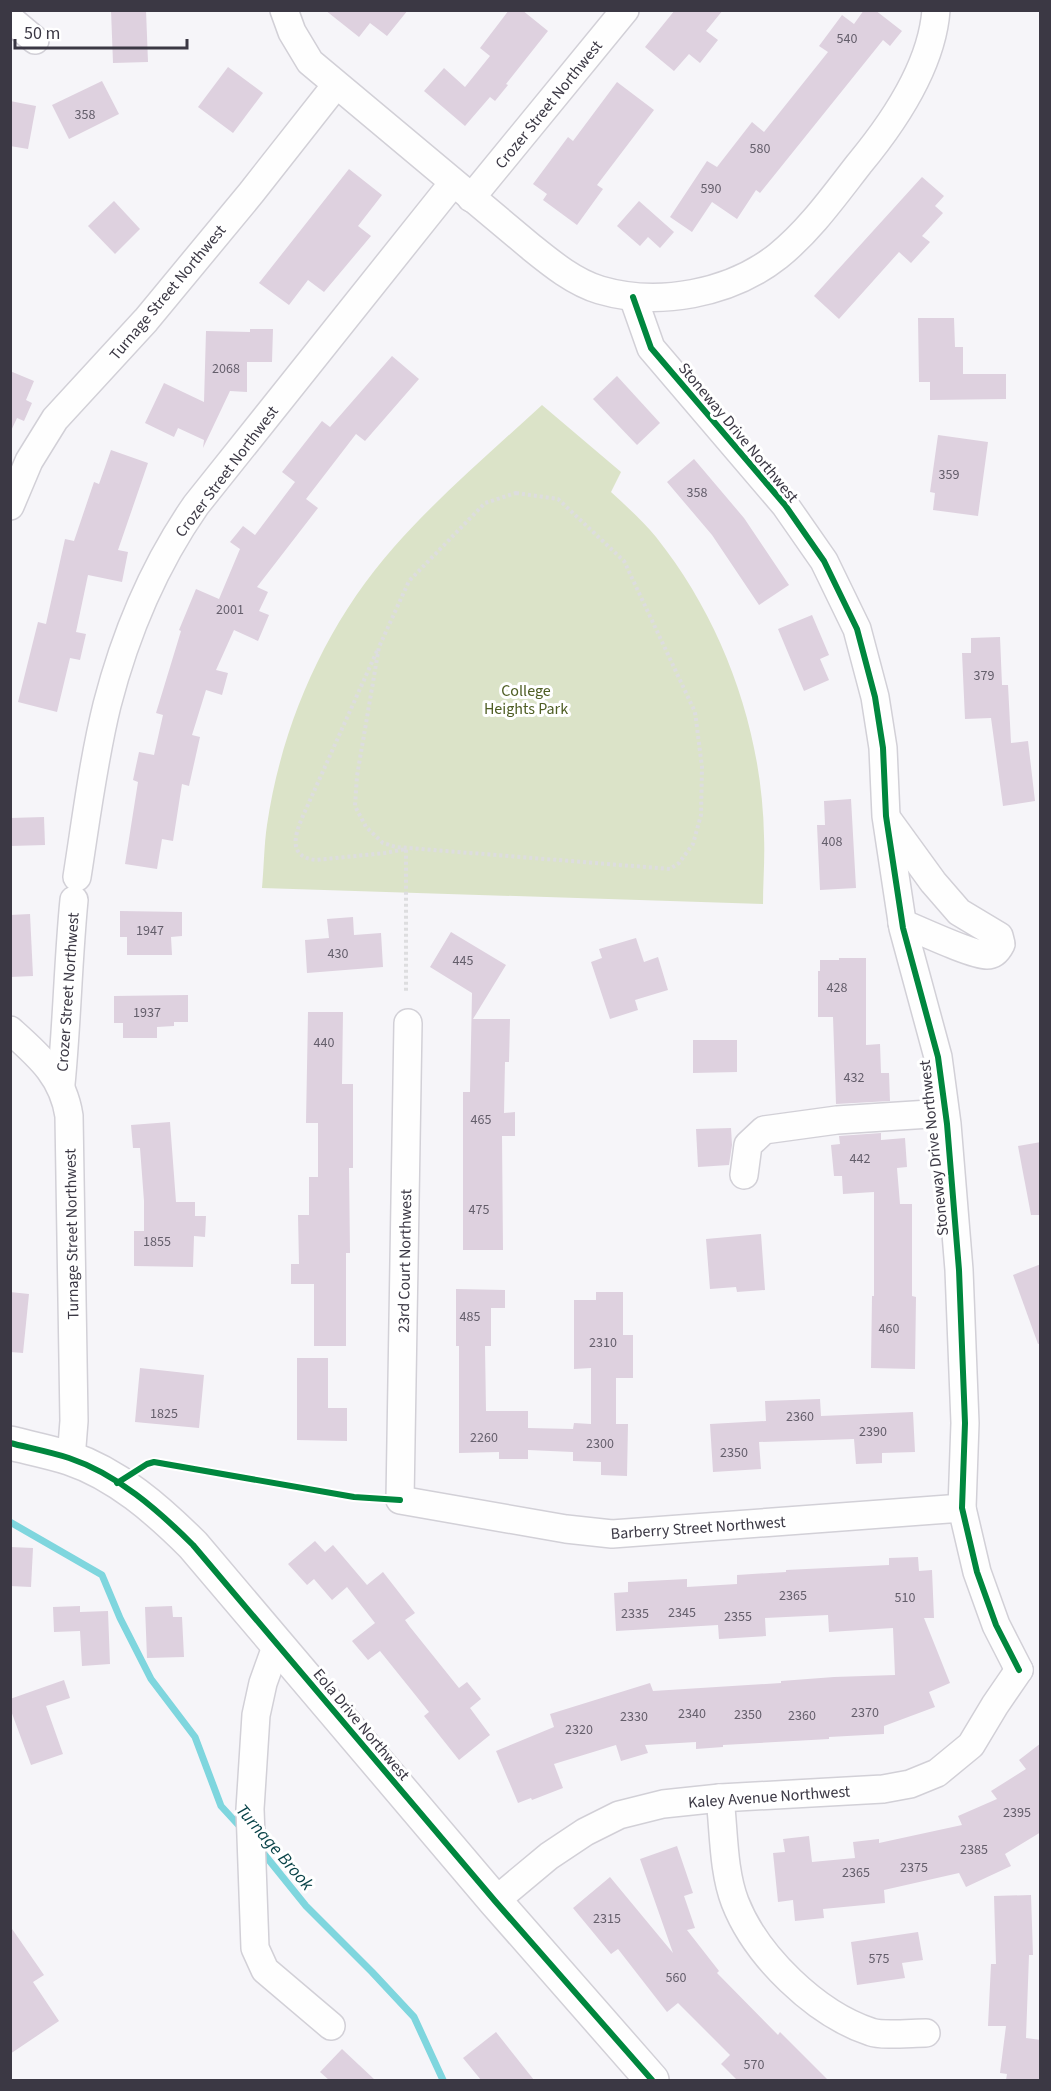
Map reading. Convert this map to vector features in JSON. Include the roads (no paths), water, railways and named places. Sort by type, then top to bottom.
[{"type":"main road","name":"Eola Drive Northwest","points":[[10,1443],[71,1459],[106,1477],[142,1498],[193,1545],[495,1901],[652,2080]]},
{"type":"street","points":[[284,10],[292,32],[310,63],[462,190],[562,272],[598,290],[633,297],[668,297],[720,287],[743,277],[777,257],[810,225],[876,143],[898,110],[913,83],[928,47],[936,10]]},
{"type":"street","name":"Crozer Street Northwest","points":[[61,1084],[67,1023],[68,969],[76,889],[90,794],[107,705],[127,643],[154,577],[178,532],[196,505],[462,190],[625,10]]},
{"type":"street","points":[[10,19],[35,40]]},
{"type":"street","name":"Turnage Street Northwest","points":[[10,506],[28,461],[55,419],[146,320],[251,193],[336,85]]},
{"type":"street","name":"Stoneway Drive Northwest","points":[[633,297],[651,348],[785,505],[824,561],[856,629],[875,698],[883,748],[886,816],[902,923],[938,1057],[945,1113],[954,1191],[959,1270],[965,1423],[962,1508],[977,1572],[996,1625],[1030,1669]]},
{"type":"street","points":[[886,816],[933,882],[959,912],[999,936],[1001,944],[996,952],[987,955],[971,951],[902,923]]},
{"type":"street","name":"23rd Court Northwest","points":[[400,1500],[408,1023]]},
{"type":"street","name":"Turnage Street Northwest","points":[[10,1030],[34,1051],[61,1084],[69,1116],[74,1421],[71,1459]]},
{"type":"street","points":[[744,1174],[748,1145],[764,1130],[837,1120],[945,1113]]},
{"type":"street","name":"Barberry Street Northwest","points":[[400,1500],[566,1529],[612,1534],[962,1508]]},
{"type":"street","points":[[277,1644],[263,1683],[256,1715],[250,1809],[255,1948],[265,1970],[331,2026]]},
{"type":"street","name":"Kaley Avenue Northwest","points":[[495,1901],[549,1856],[585,1832],[619,1815],[663,1803],[883,1789],[910,1784],[937,1773],[971,1745],[995,1705],[1030,1669]]},
{"type":"street","points":[[720,1798],[728,1872],[735,1902],[753,1936],[772,1963],[799,1989],[831,2013],[872,2033],[926,2033]]},
{"type":"waterway","name":"Turnage Brook","points":[[10,1522],[102,1575],[120,1618],[151,1679],[195,1737],[221,1806],[243,1830]]},
{"type":"waterway","name":"Turnage Brook","points":[[260,1849],[306,1906],[414,2017],[443,2080]]},
{"type":"park label","name":"College Heights Park","points":[[526,699]]}]
